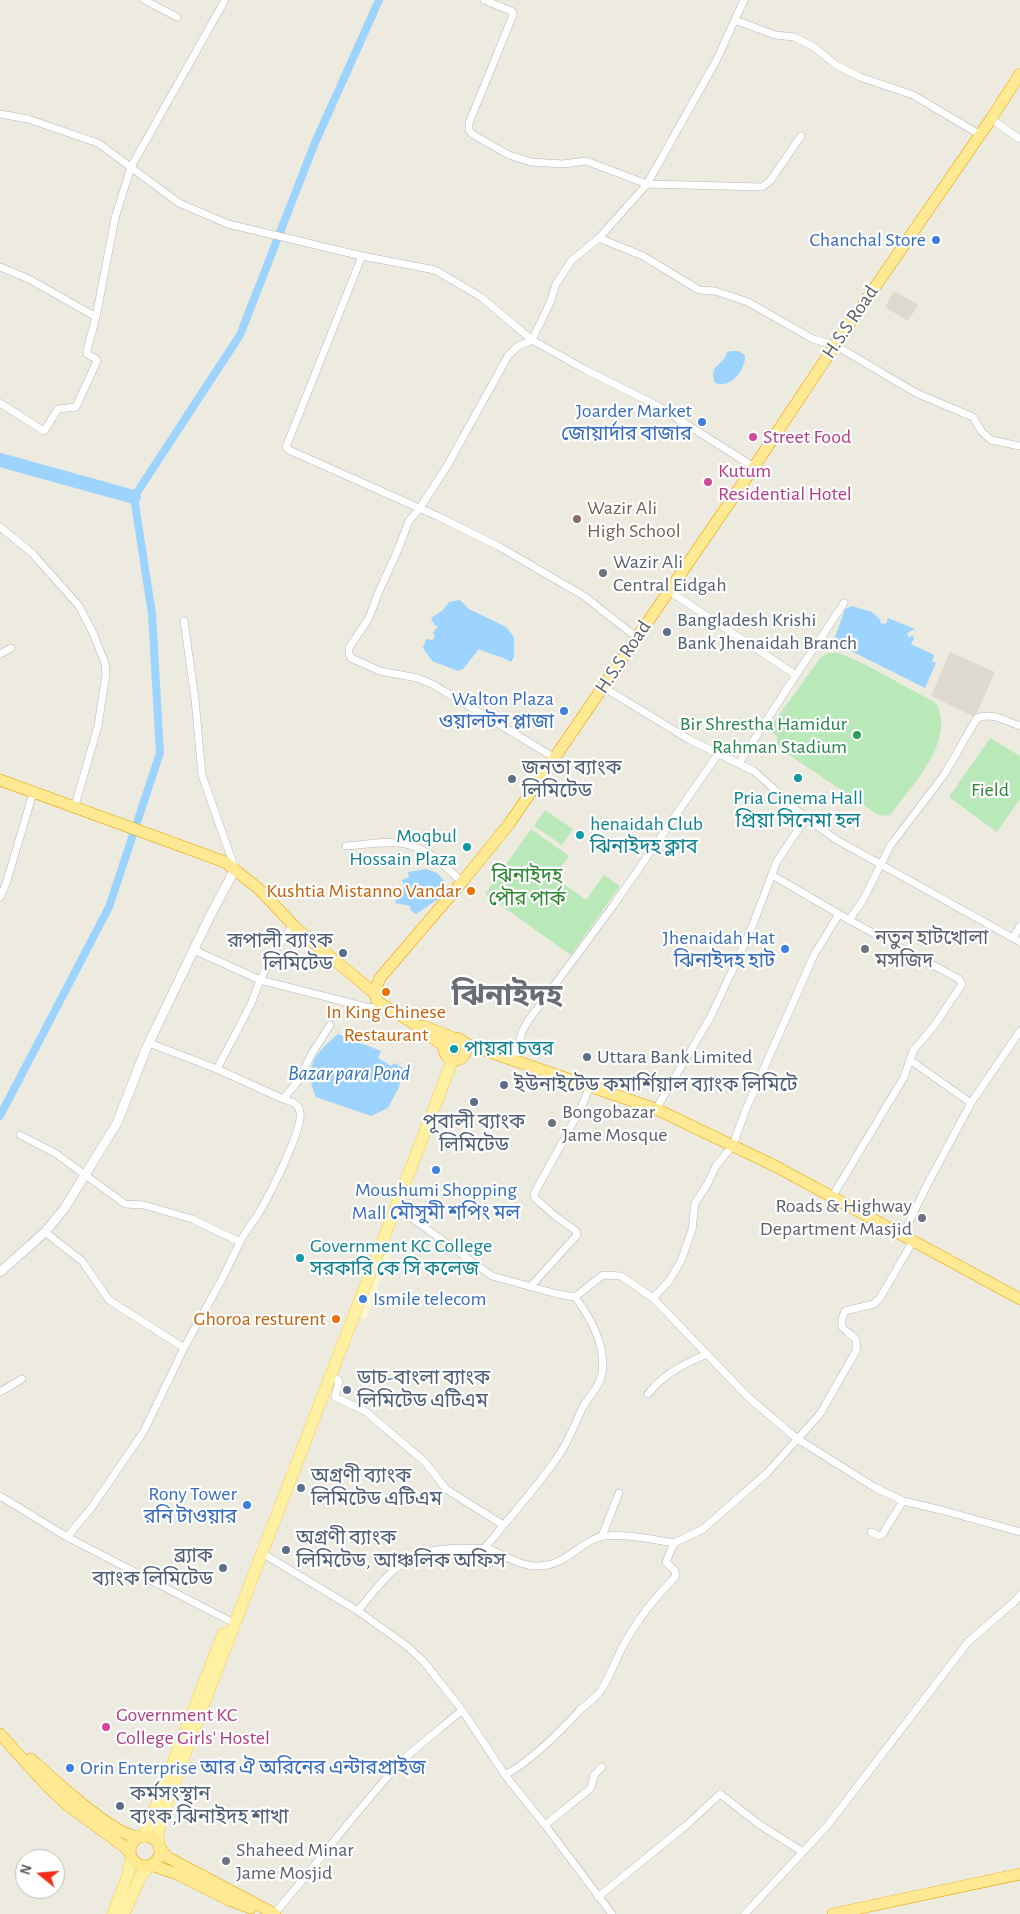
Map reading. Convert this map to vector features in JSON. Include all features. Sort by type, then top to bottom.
[{"type":"highway","name":"H.S.S Road","points":[[374,992],[380,978],[509,824],[1020,74]]},
{"type":"highway","points":[[0,780],[193,852],[225,862],[259,889],[293,925],[374,992],[378,1002],[390,1010],[410,1021],[462,1040],[466,1044],[656,1109],[733,1145],[1020,1300]]},
{"type":"highway","points":[[410,1021],[452,1055],[512,1060]]},
{"type":"highway","points":[[452,1055],[449,1040],[454,1038]]},
{"type":"highway","points":[[452,1055],[466,1050],[466,1044]]},
{"type":"highway","points":[[0,1734],[60,1798],[126,1848],[139,1865],[150,1865],[176,1874],[229,1900],[269,1914]]},
{"type":"highway","points":[[12,1747],[29,1758],[105,1820],[128,1835],[154,1839],[167,1857],[275,1914]]},
{"type":"highway","points":[[131,1856],[132,1844],[141,1837]]},
{"type":"highway","points":[[150,1865],[159,1858],[159,1847]]},
{"type":"highway","points":[[833,1914],[1020,1874]]},
{"type":"main road","points":[[159,1847],[158,1832],[164,1811],[452,1055]]},
{"type":"main road","points":[[141,1837],[146,1832],[452,1055]]},
{"type":"main road","points":[[112,1914],[128,1875],[131,1856]]},
{"type":"main road","points":[[124,1914],[140,1877],[150,1865]]},
{"type":"street","points":[[144,0],[178,17]]},
{"type":"street","points":[[0,403],[44,431],[58,409],[76,407],[97,361],[87,352],[96,318],[115,218],[132,167],[225,0]]},
{"type":"street","points":[[484,0],[513,13],[469,123],[468,130],[509,155],[531,162],[563,164],[586,161],[647,184],[762,187],[770,181],[801,136]]},
{"type":"street","points":[[554,758],[432,684],[417,678],[380,671],[351,658],[349,654],[350,648],[369,618],[378,591],[397,552],[409,521],[420,508],[447,466],[508,356],[517,348],[532,340],[550,303],[556,284],[578,254],[599,238],[647,184],[716,60],[744,0]]},
{"type":"street","points":[[735,20],[775,35],[794,37],[814,47],[836,65],[860,77],[913,95],[979,134]]},
{"type":"street","points":[[0,114],[28,119],[98,143],[179,203],[228,224],[362,256],[426,268],[443,274],[481,297],[532,340],[656,405],[754,467]]},
{"type":"street","points":[[991,119],[1020,139]]},
{"type":"street","points":[[599,238],[643,256],[699,290],[715,291],[748,302],[813,339],[835,345],[916,393],[973,417],[982,432],[991,440],[1020,446]]},
{"type":"street","points":[[362,256],[286,447],[498,546],[584,596],[636,637]]},
{"type":"street","points":[[0,266],[29,278],[96,318]]},
{"type":"street","points":[[0,527],[32,553],[78,606],[103,654],[106,674],[98,726],[76,809]]},
{"type":"street","points":[[669,591],[796,675]]},
{"type":"street","points":[[739,763],[844,603]]},
{"type":"street","points":[[0,1272],[45,1232],[64,1210],[117,1123],[148,1043],[235,870],[202,776],[195,699],[184,621]]},
{"type":"street","points":[[0,654],[11,648]]},
{"type":"street","points":[[603,686],[690,740],[739,763],[765,780],[806,818],[837,840],[1016,940],[1020,926]]},
{"type":"street","points":[[850,920],[863,900],[890,846],[944,775],[978,718],[986,715],[998,716],[1020,726]]},
{"type":"street","points":[[512,1060],[524,1026],[613,906],[718,754]]},
{"type":"street","points":[[0,897],[6,884],[33,793]]},
{"type":"street","points":[[656,1109],[710,1018],[746,942],[781,852],[806,818]]},
{"type":"street","points":[[346,846],[382,843],[405,844],[430,855],[462,882]]},
{"type":"street","points":[[772,875],[961,981],[962,984],[959,991],[913,1051],[900,1083],[832,1197]]},
{"type":"street","points":[[653,1298],[669,1282],[682,1261],[692,1230],[695,1203],[707,1185],[716,1166],[733,1145],[746,1109],[814,955],[839,914]]},
{"type":"street","points":[[217,1070],[251,1004],[260,980],[276,949],[293,925]]},
{"type":"street","points":[[194,950],[260,980],[366,1007],[390,1010]]},
{"type":"street","points":[[283,1099],[298,1081],[311,1054],[330,1025]]},
{"type":"street","points":[[903,1236],[927,1185],[971,1103],[1020,1031]]},
{"type":"street","points":[[67,1537],[92,1507],[144,1431],[184,1348],[240,1242],[273,1185],[300,1124],[301,1113],[298,1106],[293,1102],[148,1043]]},
{"type":"street","points":[[910,1060],[971,1103]]},
{"type":"street","points":[[532,1286],[577,1234],[576,1231],[535,1198],[534,1194],[581,1108],[590,1086]]},
{"type":"street","points":[[20,1135],[55,1153],[84,1176],[125,1204],[144,1205],[192,1219],[240,1242]]},
{"type":"street","points":[[395,1206],[470,1262],[492,1276],[557,1294],[575,1297],[604,1275],[621,1276],[653,1298],[748,1397],[796,1438],[874,1487],[903,1501],[1020,1532]]},
{"type":"street","points":[[45,1232],[82,1261],[110,1300],[184,1348]]},
{"type":"street","points":[[358,1611],[380,1583],[403,1562],[426,1552],[485,1548],[497,1551],[520,1563],[538,1566],[564,1560],[583,1545],[602,1536],[614,1535],[674,1543],[703,1529],[767,1473],[824,1407],[856,1351],[857,1343],[854,1336],[842,1327],[842,1319],[845,1312],[874,1304],[880,1298],[913,1241]]},
{"type":"street","points":[[485,1548],[541,1481],[560,1454],[585,1404],[597,1388],[602,1375],[602,1359],[598,1339],[591,1322],[575,1297]]},
{"type":"street","points":[[648,1394],[668,1374],[686,1363],[707,1354]]},
{"type":"street","points":[[330,1376],[339,1382],[335,1397],[365,1411],[425,1462],[432,1474],[446,1489],[503,1525]]},
{"type":"street","points":[[0,1392],[22,1379]]},
{"type":"street","points":[[602,1536],[618,1493]]},
{"type":"street","points":[[0,1496],[67,1537],[228,1620]]},
{"type":"street","points":[[871,1532],[879,1536],[882,1535],[903,1501]]},
{"type":"street","points":[[505,1775],[522,1766],[566,1727],[598,1694],[626,1639],[654,1598],[676,1576],[675,1571],[666,1562],[674,1543]]},
{"type":"street","points":[[262,1552],[358,1611],[407,1646],[424,1662],[462,1710],[505,1775],[612,1914]]},
{"type":"street","points":[[745,1914],[827,1826],[968,1642],[1020,1595]]},
{"type":"street","points":[[275,1914],[364,1804],[402,1761],[462,1710]]},
{"type":"street","points":[[545,1825],[591,1788],[594,1775],[602,1766]]},
{"type":"street","points":[[598,1897],[689,1823],[720,1794],[760,1825],[803,1852]]},
{"type":"shaded area","points":[[894,291],[918,305],[908,321],[885,307]]},
{"type":"shaded area","points":[[950,652],[995,672],[975,717],[931,696]]},
{"type":"shaded area","points":[[381,1246],[392,1250],[366,1319],[355,1314]]},
{"type":"green space","name":"Bir Shrestha Hamidur Rahman Stadium","points":[[829,653],[839,653],[864,664],[936,703],[941,717],[936,747],[920,776],[891,814],[885,816],[877,814],[782,750],[777,743],[777,736],[768,730],[821,657]]},
{"type":"green space","name":"Field","points":[[990,738],[1020,756],[1020,799],[997,832],[949,797]]},
{"type":"green space","points":[[545,810],[573,829],[562,845],[534,826]]},
{"type":"green space","name":"ঝিনাইদহ পৌর পার্ক","points":[[531,829],[569,856],[554,877],[586,900],[604,875],[620,886],[571,955],[485,894]]},
{"type":"water","points":[[738,351],[745,355],[743,367],[732,381],[721,384],[715,383],[713,372],[727,352]]},
{"type":"water","points":[[460,600],[469,609],[506,627],[514,637],[514,657],[511,662],[479,649],[463,669],[458,671],[432,661],[423,648],[426,639],[432,640],[435,637],[433,632],[438,627],[431,618],[442,611],[449,602]]},
{"type":"water","points":[[852,606],[872,612],[881,620],[880,623],[886,624],[888,618],[915,629],[907,633],[909,638],[912,635],[914,638],[911,644],[934,655],[932,661],[936,663],[925,688],[837,644],[834,640],[845,609]]},
{"type":"water","points":[[426,869],[437,873],[446,883],[438,899],[416,914],[411,911],[410,906],[395,903],[399,892],[402,892],[404,887],[402,880],[409,877],[408,872]]},
{"type":"water","name":"Bazar para Pond","points":[[338,1034],[381,1051],[378,1058],[391,1066],[394,1063],[403,1068],[399,1087],[388,1108],[371,1116],[316,1097],[312,1086],[311,1069],[318,1054]]},
{"type":"waterway","points":[[0,1116],[109,907],[160,753],[152,614],[134,497],[240,335],[314,145],[379,0]]},
{"type":"waterway","points":[[0,460],[134,497]]},
{"type":"place","name":"Chanchal Store","points":[[936,240]]},
{"type":"place","name":"Joarder Market জোয়ার্দার বাজার","points":[[702,422]]},
{"type":"place","name":"Street Food","points":[[753,437]]},
{"type":"place","name":"Kutum Residential Hotel","points":[[708,482]]},
{"type":"place","name":"Wazir Ali High School","points":[[577,519]]},
{"type":"place","name":"Wazir Ali Central Eidgah","points":[[603,573]]},
{"type":"place","name":"Bangladesh Krishi Bank Jhenaidah Branch","points":[[667,632]]},
{"type":"place","name":"Walton Plaza ওয়ালটন প্লাজা","points":[[564,711]]},
{"type":"place","name":"Bir Shrestha Hamidur Rahman Stadium","points":[[857,735]]},
{"type":"place","name":"Pria Cinema Hall প্রিয়া সিনেমা হল","points":[[798,778]]},
{"type":"place","name":"জনতা ব্যাংক লিমিটেড","points":[[512,779]]},
{"type":"place","name":"henaidah Club ঝিনাইদহ ক্লাব","points":[[580,835]]},
{"type":"place","name":"Moqbul Hossain Plaza","points":[[467,847]]},
{"type":"place","name":"Kushtia Mistanno Vandar","points":[[471,891]]},
{"type":"place","name":"Jhenaidah Hat ঝিনাইদহ হাট","points":[[785,949]]},
{"type":"place","name":"নতুন হাটখোলা মসজিদ","points":[[865,949]]},
{"type":"place","name":"রূপালী ব্যাংক লিমিটেড","points":[[343,953]]},
{"type":"place","name":"In King Chinese Restaurant","points":[[386,992]]},
{"type":"place","name":"পায়রা চত্তর","points":[[454,1049]]},
{"type":"place","name":"Uttara Bank Limited","points":[[587,1057]]},
{"type":"place","name":"ইউনাইটেড কমার্শিয়াল ব্যাংক লিমিটে","points":[[504,1085]]},
{"type":"place","name":"পূবালী ব্যাংক লিমিটেড","points":[[474,1102]]},
{"type":"place","name":"Bongobazar Jame Mosque","points":[[552,1123]]},
{"type":"place","name":"Moushumi Shopping Mall মৌসুমী শপিং মল","points":[[436,1170]]},
{"type":"place","name":"Roads & Highway Department Masjid","points":[[922,1218]]},
{"type":"place","name":"Government KC College সরকারি কে সি কলেজ","points":[[300,1258]]},
{"type":"place","name":"Ismile telecom","points":[[363,1299]]},
{"type":"place","name":"Ghoroa resturent","points":[[336,1319]]},
{"type":"place","name":"ডাচ-বাংলা ব্যাংক লিমিটেড এটিএম","points":[[347,1390]]},
{"type":"place","name":"অগ্রণী ব্যাংক লিমিটেড এটিএম","points":[[301,1488]]},
{"type":"place","name":"Rony Tower রনি টাওয়ার","points":[[247,1505]]},
{"type":"place","name":"অগ্রণী ব্যাংক লিমিটেড, আঞ্চলিক অফিস","points":[[286,1550]]},
{"type":"place","name":"ব্র্যাক ব্যাংক লিমিটেড","points":[[223,1568]]},
{"type":"place","name":"Government KC College Girls' Hostel","points":[[106,1727]]},
{"type":"place","name":"Orin Enterprise আর ঐ অরিনের এন্টারপ্রাইজ","points":[[70,1768]]},
{"type":"place","name":"কর্মসংস্থান ব্যংক,ঝিনাইদহ শাখা","points":[[120,1806]]},
{"type":"place","name":"Shaheed Minar Jame Mosjid","points":[[226,1861]]},
{"type":"district","name":"ঝিনাইদহ","points":[[507,996]]}]
